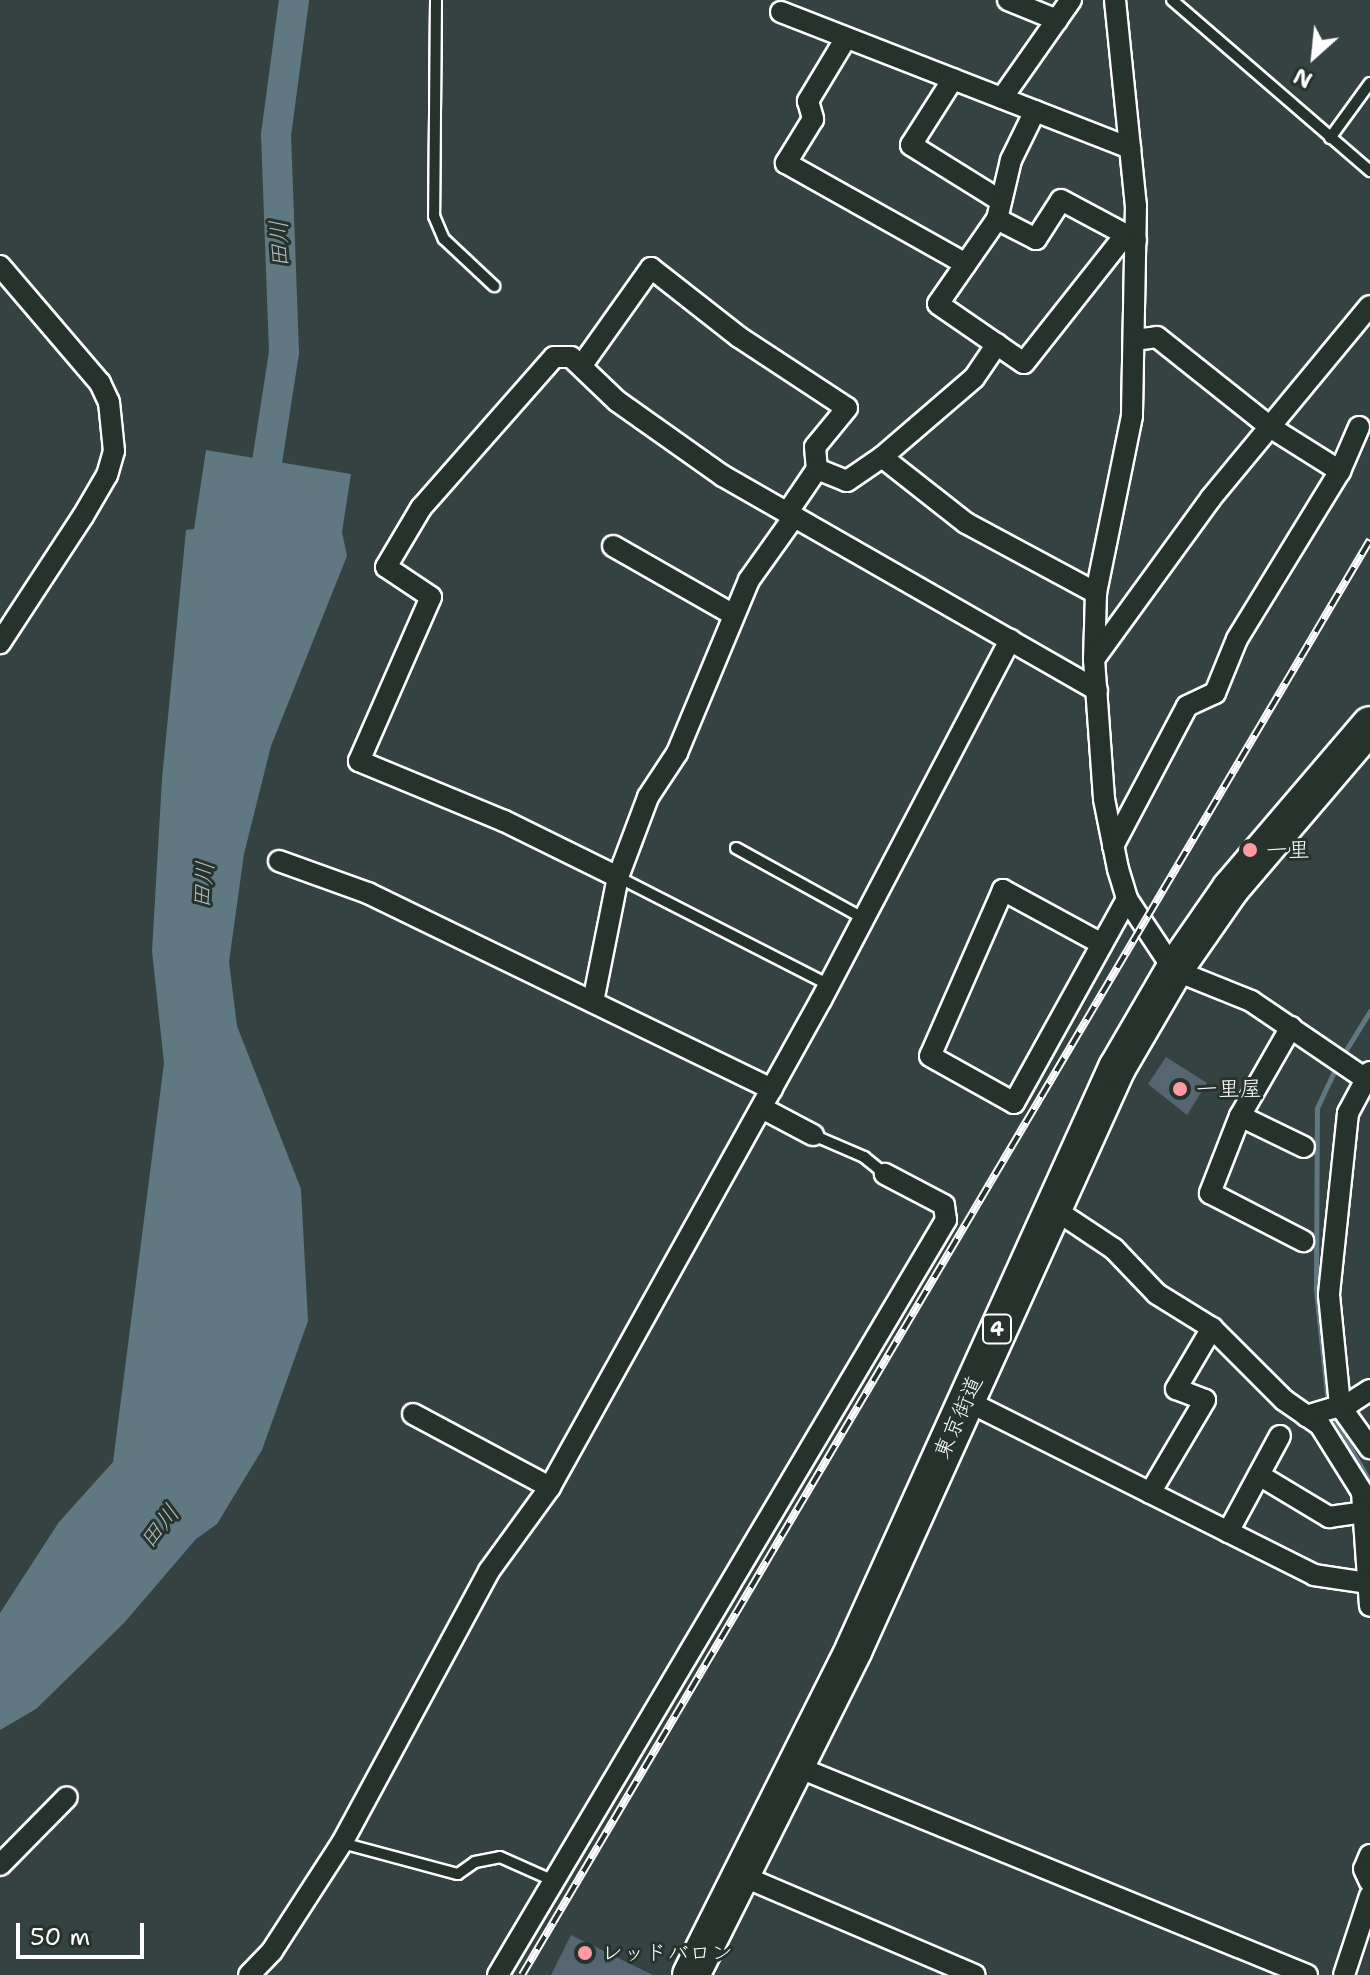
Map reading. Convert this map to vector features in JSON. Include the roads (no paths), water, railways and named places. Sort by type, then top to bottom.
[{"type":"highway","name":"東京街道","points":[[691,1975],[854,1649],[1091,1117],[1174,970],[1253,859],[1370,725]]},
{"type":"street","points":[[1008,0],[1057,20]]},
{"type":"street","points":[[1002,98],[1071,0]]},
{"type":"street","points":[[1115,0],[1130,148],[1134,340],[1132,416],[1096,593],[1094,659],[1104,799],[1127,899],[1174,970],[1251,1001],[1369,1078],[1348,1113],[1329,1295],[1338,1406],[1370,1448]]},
{"type":"street","points":[[781,12],[1130,148]]},
{"type":"street","points":[[846,38],[808,101],[813,119],[786,163],[966,264]]},
{"type":"street","points":[[953,79],[911,145],[1036,239],[1061,200],[1130,237]]},
{"type":"street","points":[[1035,111],[1011,160],[999,210],[938,304],[1024,363],[1130,237]]},
{"type":"street","points":[[0,266],[100,383],[109,402],[114,451],[100,488],[0,643]]},
{"type":"street","points":[[582,365],[651,268],[739,337],[847,408],[815,447],[817,469],[749,580],[677,753],[648,797],[618,877],[593,1002]]},
{"type":"street","points":[[1094,659],[1211,498],[1370,306]]},
{"type":"street","points":[[1134,340],[1157,337],[1270,427],[1340,471]]},
{"type":"street","points":[[817,469],[847,481],[882,457],[974,378],[997,344]]},
{"type":"street","points":[[618,877],[504,821],[359,761],[431,597],[386,567],[421,508],[554,357],[562,354],[582,365],[617,401],[723,476],[1097,690]]},
{"type":"street","points":[[1113,846],[1187,706],[1215,693],[1237,639],[1340,471],[1359,427]]},
{"type":"street","points":[[882,457],[966,523],[1096,593]]},
{"type":"street","points":[[613,546],[734,615]]},
{"type":"street","points":[[249,1975],[272,1951],[342,1843],[489,1571],[550,1487],[762,1108],[1010,640]]},
{"type":"street","points":[[279,861],[368,893],[772,1089]]},
{"type":"street","points":[[1102,944],[1003,890],[930,1056],[1014,1103],[1127,899]]},
{"type":"street","points":[[1291,1027],[1240,1116],[1210,1193],[1303,1241]]},
{"type":"street","points":[[762,1108],[813,1135]]},
{"type":"street","points":[[1240,1116],[1304,1147]]},
{"type":"street","points":[[498,1975],[946,1220],[944,1205],[885,1174]]},
{"type":"street","points":[[1051,1207],[1114,1249],[1157,1294],[1212,1328],[1320,1425],[1362,1492],[1370,1606]]},
{"type":"street","points":[[1150,1493],[1205,1400],[1176,1389],[1212,1328]]},
{"type":"street","points":[[1310,1415],[1338,1406],[1370,1390]]},
{"type":"street","points":[[965,1400],[1314,1575],[1368,1583]]},
{"type":"street","points":[[413,1414],[550,1487]]},
{"type":"street","points":[[1228,1532],[1280,1436]]},
{"type":"street","points":[[1259,1475],[1329,1517],[1364,1512]]},
{"type":"street","points":[[795,1766],[1307,1975]]},
{"type":"street","points":[[0,1865],[67,1797]]},
{"type":"street","points":[[1370,1855],[1364,1869],[1370,1882]]},
{"type":"street","points":[[740,1875],[975,1975]]},
{"type":"street","points":[[1344,1975],[1370,1896]]},
{"type":"lane","points":[[436,0],[434,216],[444,239],[494,286]]},
{"type":"lane","points":[[1172,0],[1370,171]]},
{"type":"lane","points":[[1330,138],[1370,83]]},
{"type":"lane","points":[[736,848],[861,917]]},
{"type":"lane","points":[[618,877],[827,984]]},
{"type":"lane","points":[[813,1135],[864,1157],[885,1174]]},
{"type":"lane","points":[[342,1843],[458,1874],[475,1862],[500,1857],[554,1881]]},
{"type":"water","points":[[206,450],[351,474],[342,532],[347,556],[271,746],[244,854],[229,962],[237,1026],[301,1189],[308,1321],[262,1450],[217,1524],[196,1539],[124,1623],[36,1709],[0,1730],[0,1613],[59,1522],[113,1462],[164,1063],[152,951],[162,779],[186,530],[194,529]]},
{"type":"waterway","name":"田川","points":[[261,501],[284,352],[276,135],[294,0]]},
{"type":"waterway","points":[[1341,1058],[1370,1011]]},
{"type":"waterway","points":[[1328,1404],[1316,1289],[1317,1108],[1336,1067]]},
{"type":"waterway","points":[[1331,1414],[1370,1482]]},
{"type":"railway","points":[[522,1975],[1370,540]]},
{"type":"place","name":"一里","points":[[1250,850]]},
{"type":"place","name":"一里屋","points":[[1180,1089]]},
{"type":"place","name":"レッドバロン","points":[[585,1953]]}]
